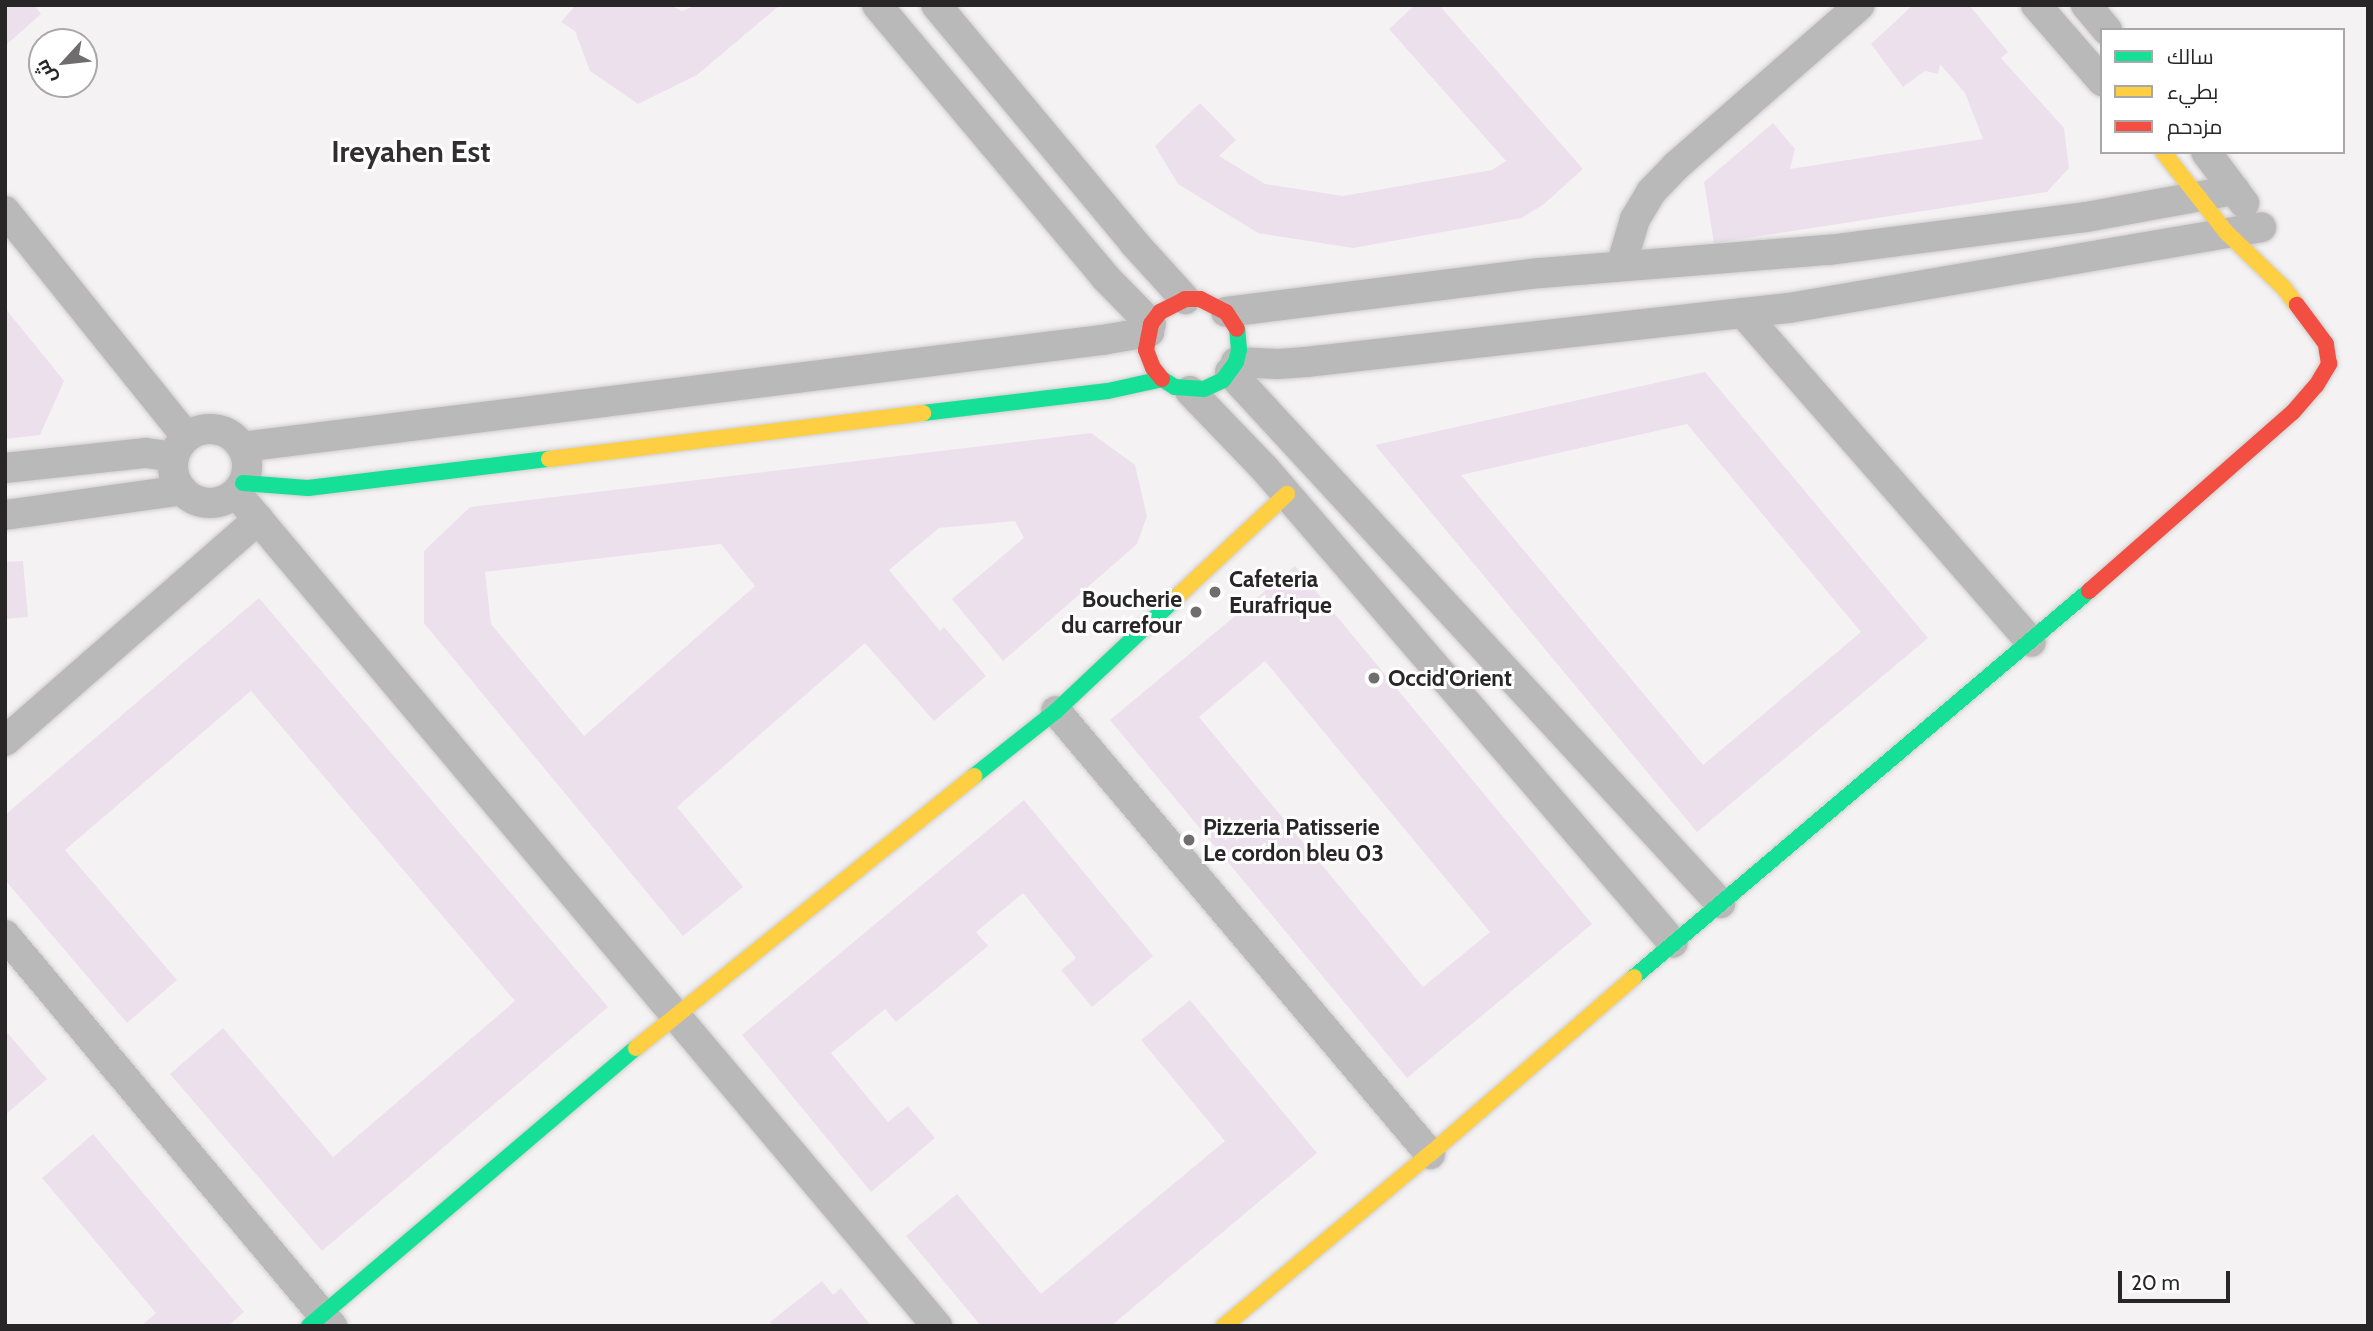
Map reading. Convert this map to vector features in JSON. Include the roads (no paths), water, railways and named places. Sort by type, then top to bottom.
[{"type":"street","points":[[877,5],[1150,328]]},
{"type":"street","points":[[936,5],[1126,233],[1185,299]]},
{"type":"street","points":[[1621,266],[1635,219],[1651,192],[1676,166],[1860,5]]},
{"type":"street","points":[[2036,5],[2100,79]]},
{"type":"street","points":[[2086,5],[2105,28]]},
{"type":"street","points":[[1224,1326],[2031,642],[2292,412],[2316,386],[2329,364],[2326,344],[2284,288],[2226,232],[2165,154]]},
{"type":"street","points":[[2208,154],[2260,227],[2284,288]]},
{"type":"street","points":[[1226,312],[1621,266],[1829,250],[2086,217],[2235,190]]},
{"type":"street","points":[[5,211],[180,447],[176,481],[182,490],[202,502],[226,500],[239,488],[247,459],[242,447],[223,431],[210,429],[180,447],[5,468]]},
{"type":"street","points":[[1233,367],[1306,362],[1789,308],[2260,227]]},
{"type":"street","points":[[1190,391],[1204,389],[1223,380],[1233,367],[1239,350],[1237,329],[1226,312],[1214,303],[1185,299],[1160,312],[1150,328],[1146,350],[1153,368],[1162,379],[1190,391],[1287,494],[1673,943]]},
{"type":"street","points":[[1744,313],[2031,642]]},
{"type":"street","points":[[242,447],[1102,340],[1150,328]]},
{"type":"street","points":[[1233,367],[1720,903]]},
{"type":"street","points":[[239,488],[307,488],[1108,391],[1162,379]]},
{"type":"street","points":[[239,488],[259,519],[677,1013],[937,1326]]},
{"type":"street","points":[[5,515],[182,490]]},
{"type":"street","points":[[5,935],[321,1322],[677,1013],[1056,711],[1287,494]]},
{"type":"street","points":[[5,741],[259,519]]},
{"type":"street","points":[[1056,711],[1430,1154]]},
{"type":"place","name":"Cafeteria Eurafrique","points":[[1215,592]]},
{"type":"place","name":"Boucherie du carrefour","points":[[1196,612]]},
{"type":"place","name":"Occid'Orient","points":[[1374,678]]},
{"type":"place","name":"Pizzeria Patisserie Le cordon bleu 03","points":[[1189,840]]},
{"type":"district","name":"Ireyahen Est","points":[[411,152]]}]
